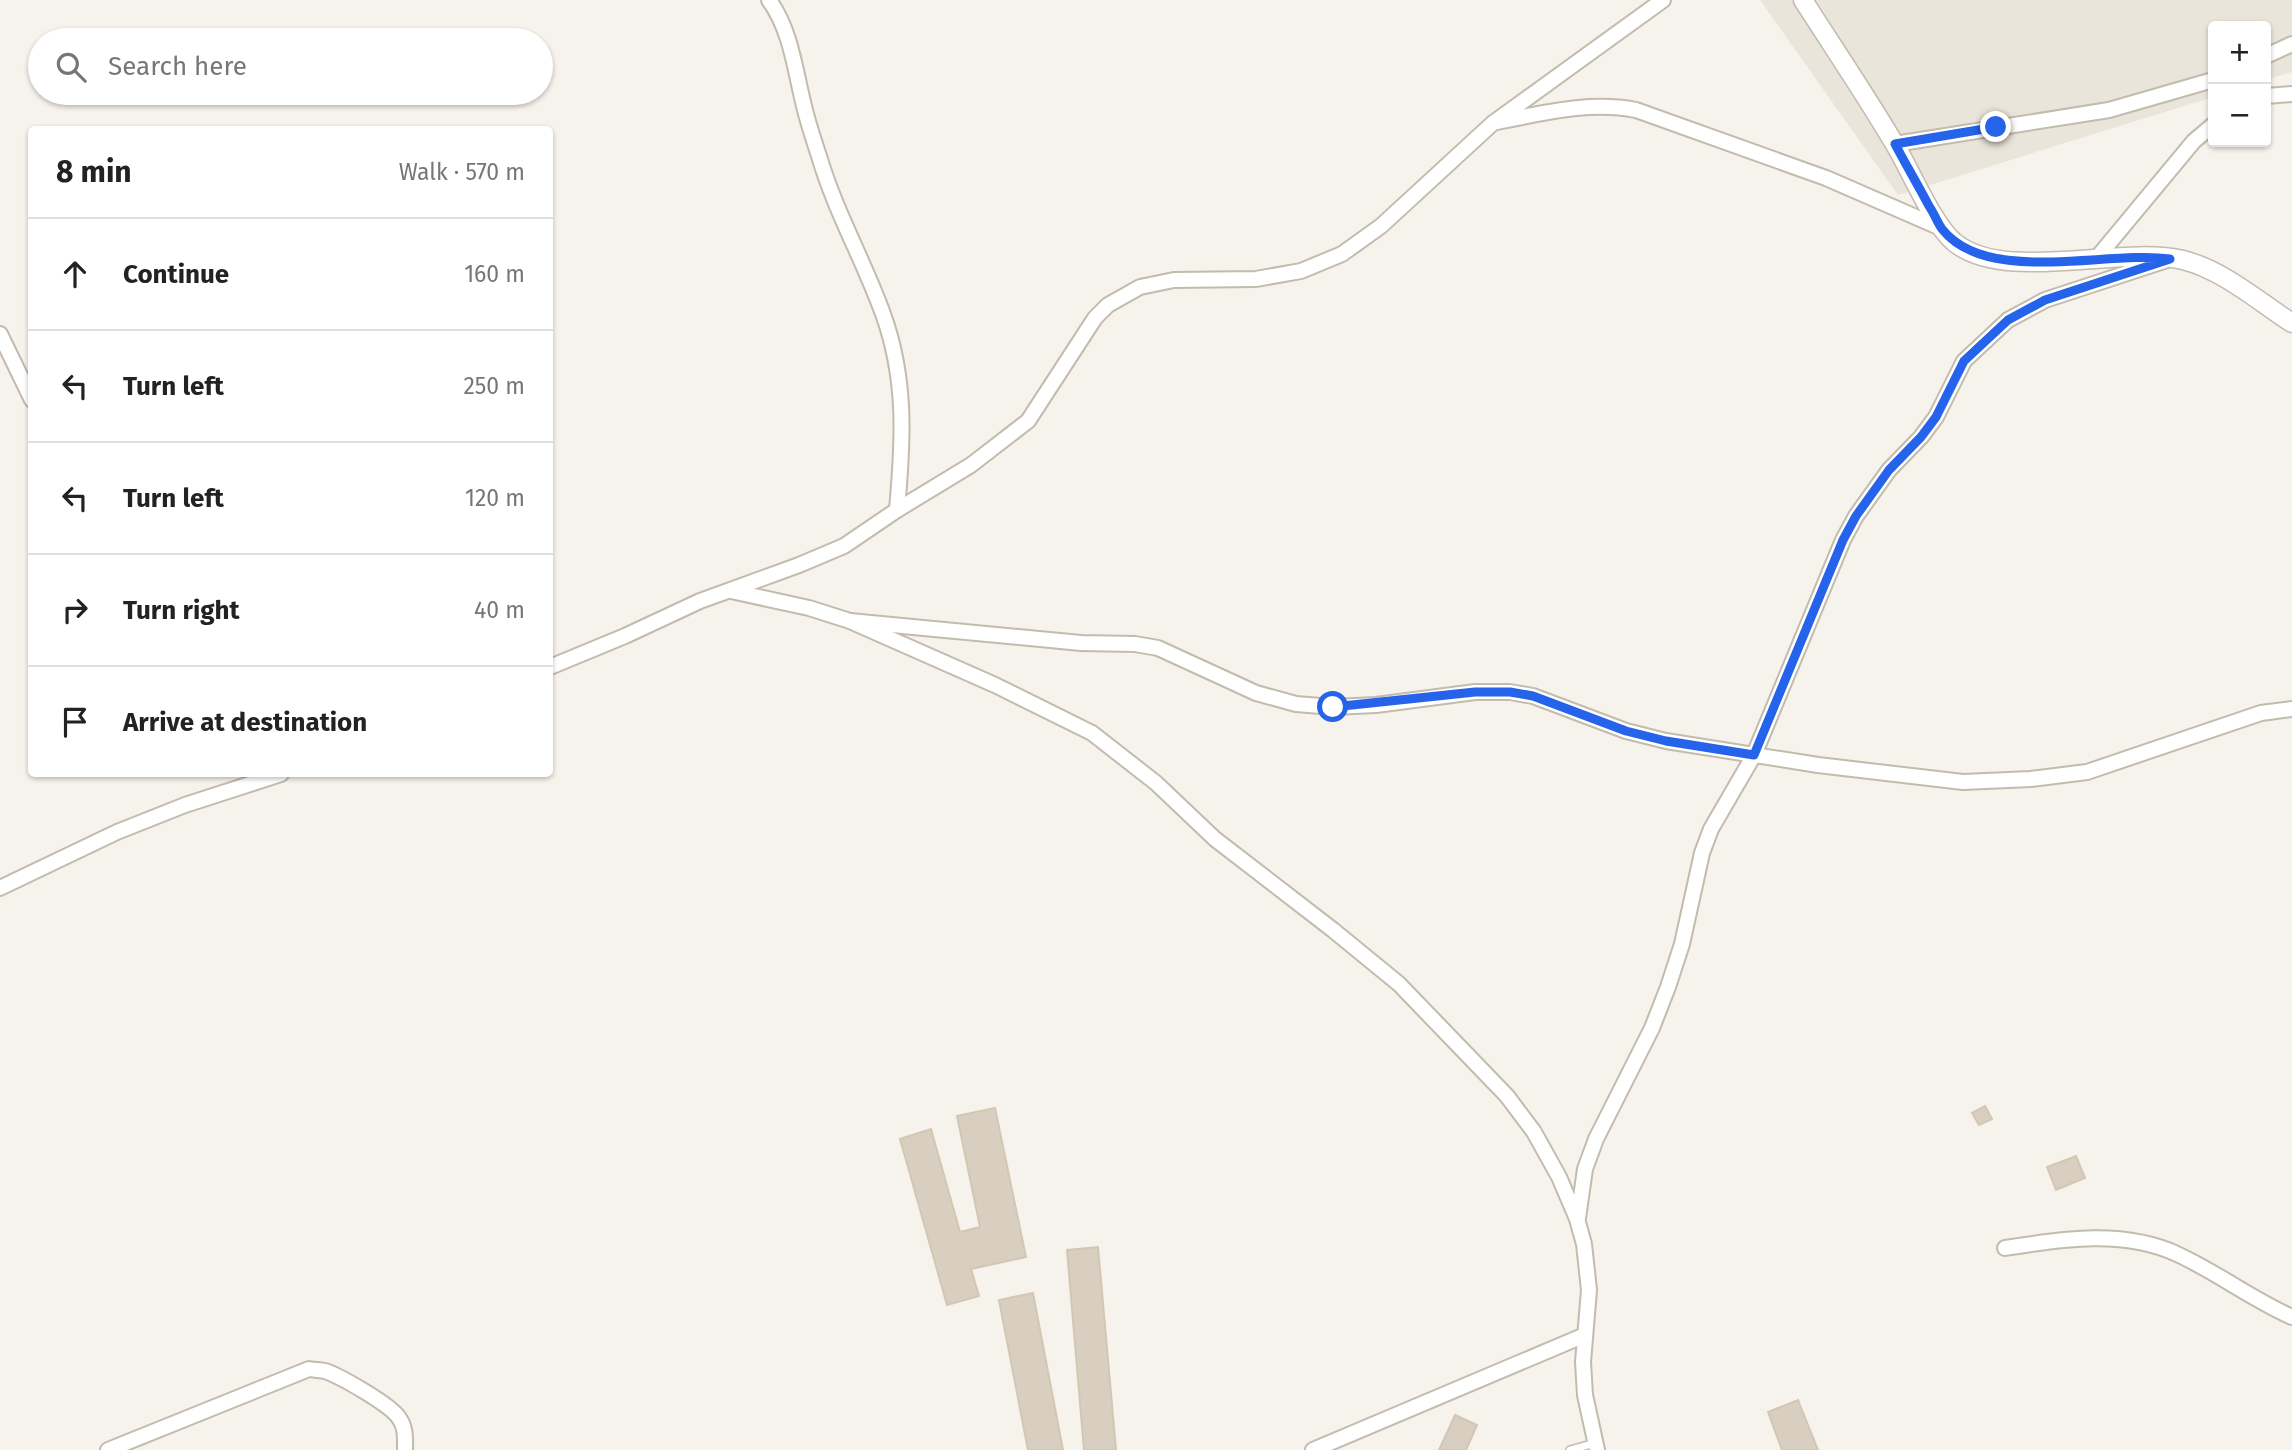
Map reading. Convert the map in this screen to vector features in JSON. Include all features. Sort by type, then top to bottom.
[{"type":"street","points":[[769,0],[780,16],[790,46],[805,111],[823,170],[884,315],[902,398],[902,456],[897,510]]},
{"type":"street","points":[[553,666],[700,601],[844,546],[971,465],[1028,421],[1083,334],[1108,304],[1140,287],[1174,281],[1256,279],[1301,271],[1342,254],[1381,226],[1493,123],[1663,0]]},
{"type":"street","points":[[1802,0],[1895,144],[1941,228],[1955,243],[1978,255],[2011,261],[2139,256],[2170,259],[2204,267],[2230,281],[2292,324]]},
{"type":"street","points":[[2271,54],[2292,44]]},
{"type":"street","points":[[1895,144],[2109,110],[2208,81]]},
{"type":"street","points":[[2271,96],[2292,94]]},
{"type":"street","points":[[1493,123],[1564,109],[1610,105],[1636,110],[1826,178],[1941,228]]},
{"type":"street","points":[[2096,259],[2194,141],[2208,129]]},
{"type":"street","points":[[1577,1219],[1584,1169],[1596,1139],[1652,1028],[1668,987],[1682,944],[1707,841],[1754,755],[1843,540],[1856,516],[1882,478],[1936,417],[1964,361],[1998,329],[2020,312],[2045,300],[2170,259]]},
{"type":"street","points":[[0,334],[28,392]]},
{"type":"street","points":[[731,591],[809,608],[850,621],[995,685],[1092,733],[1156,783],[1215,839],[1334,930],[1399,984],[1507,1096],[1534,1132],[1559,1177],[1577,1219],[1584,1244],[1589,1290],[1583,1362],[1585,1395],[1596,1447]]},
{"type":"street","points":[[850,621],[1158,648],[1203,671],[1256,693],[1296,704],[1333,707],[1475,692],[1510,692],[1533,696],[1626,731],[1666,741],[1963,782],[2031,779],[2087,772],[2261,713],[2292,709]]},
{"type":"street","points":[[0,888],[117,832],[266,777]]},
{"type":"street","points":[[2005,1248],[2053,1241],[2115,1238],[2154,1246],[2177,1254],[2292,1317]]},
{"type":"street","points":[[1313,1450],[1585,1335]]},
{"type":"street","points":[[108,1450],[309,1369],[335,1375],[388,1406],[399,1416],[404,1426],[405,1450]]},
{"type":"lane","points":[[1570,1450],[1596,1447]]},
{"type":"shaded area","points":[[1760,0],[2292,0],[2292,72],[2271,78],[2271,21],[2208,21],[2208,99],[1898,195]]},
{"type":"building","points":[[1985,1106],[1992,1119],[1979,1125],[1972,1113]]},
{"type":"building","points":[[995,1108],[1026,1257],[971,1269],[979,1296],[947,1305],[900,1139],[931,1129],[960,1232],[980,1227],[957,1116]]},
{"type":"building","points":[[2076,1156],[2085,1178],[2056,1190],[2047,1167]]},
{"type":"building","points":[[1098,1247],[1116,1450],[1084,1450],[1067,1250]]},
{"type":"building","points":[[1033,1293],[1063,1450],[1028,1450],[999,1300]]},
{"type":"building","points":[[1798,1400],[1818,1450],[1782,1450],[1768,1412]]},
{"type":"building","points":[[1455,1415],[1477,1425],[1466,1450],[1439,1450]]},
{"type":"route","points":[[1333,707],[1376,705],[1475,692],[1510,692],[1567,707],[1626,731],[1666,741],[1754,755],[1843,540],[1870,495],[1936,417],[1964,361],[2020,312],[2045,300],[2170,259],[2139,256],[2011,261],[1978,255],[1955,243],[1941,228],[1895,144],[1996,127]]}]
